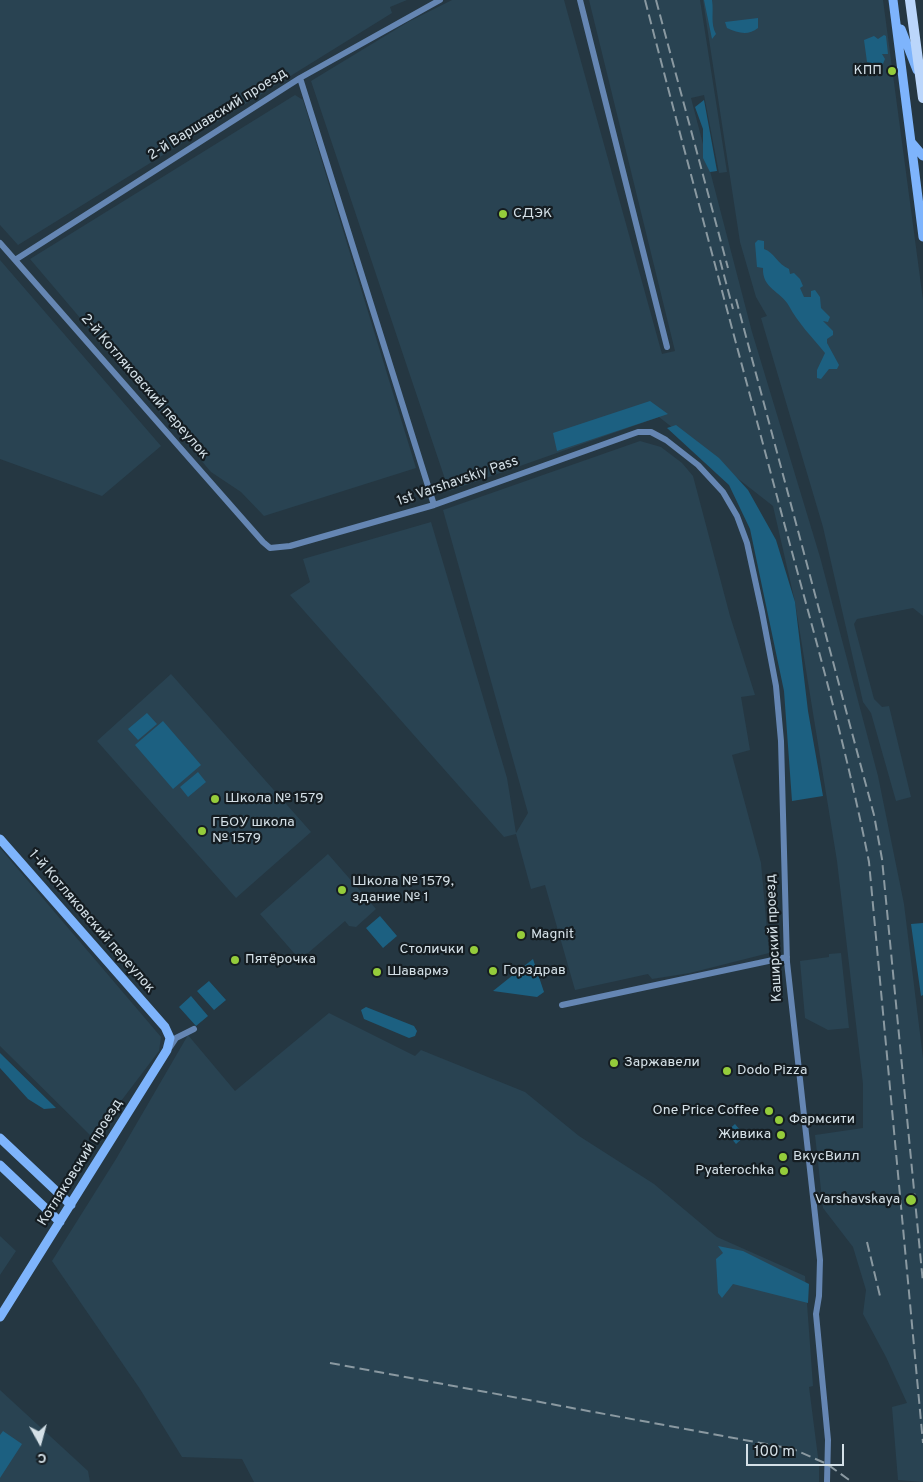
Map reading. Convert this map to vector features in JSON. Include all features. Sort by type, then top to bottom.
[{"type":"main road","points":[[910,0],[922,91]]},
{"type":"street","name":"2-й Варшавский проезд","points":[[15,260],[300,78],[424,7],[440,0]]},
{"type":"street","points":[[580,0],[667,347]]},
{"type":"street","points":[[894,5],[922,91]]},
{"type":"street","points":[[894,5],[923,237]]},
{"type":"street","points":[[300,78],[434,505]]},
{"type":"street","points":[[910,140],[923,156]]},
{"type":"street","name":"2-й Котляковский переулок","points":[[0,243],[270,548]]},
{"type":"street","name":"1st Varshavskiy Pass","points":[[270,548],[290,546],[434,505],[638,432],[651,432]]},
{"type":"street","name":"Каширский проезд","points":[[651,432],[666,440],[698,465],[723,492],[737,516],[746,543],[776,686],[781,741],[787,957],[820,1260],[819,1296],[816,1314],[828,1440],[827,1482]]},
{"type":"street","name":"1-й Котляковский переулок","points":[[0,839],[168,1031]]},
{"type":"street","points":[[562,1005],[787,957]]},
{"type":"street","points":[[167,1050],[176,1038],[194,1029]]},
{"type":"street","points":[[168,1031],[182,1035]]},
{"type":"street","name":"Котляковский проезд","points":[[0,1317],[167,1050],[170,1044],[168,1031]]},
{"type":"street","points":[[0,1138],[71,1205]]},
{"type":"street","points":[[0,1165],[60,1222]]},
{"type":"shaded area","points":[[0,0],[407,0],[390,7],[392,13],[18,245],[0,225]]},
{"type":"shaded area","points":[[452,0],[564,0],[662,354],[675,351],[589,0],[700,0],[727,172],[719,173],[704,95],[691,98],[752,332],[820,557],[878,776],[904,904],[923,1058],[923,1482],[898,1480],[892,1407],[907,1403],[886,1357],[863,1314],[866,1290],[853,1247],[823,1208],[815,1135],[863,1128],[863,1084],[837,861],[795,602],[773,506],[659,417],[449,491],[311,81],[408,22]]},
{"type":"shaded area","points":[[703,0],[883,0],[923,300],[923,616],[913,608],[857,619],[854,624],[874,699],[882,707],[889,706],[911,797],[896,801],[871,713],[863,702],[823,527],[761,318],[767,316],[756,297],[740,242]]},
{"type":"shaded area","points":[[704,0],[712,0],[713,22],[716,34],[712,39]]},
{"type":"shaded area","points":[[758,18],[758,28],[747,33],[727,28],[725,22]]},
{"type":"shaded area","points":[[884,35],[886,36],[888,54],[882,54],[885,59],[882,66],[867,62],[864,40],[874,36],[878,39]]},
{"type":"shaded area","points":[[295,95],[303,100],[416,468],[264,516],[241,492],[211,472],[30,259]]},
{"type":"shaded area","points":[[704,100],[717,171],[710,172],[703,158],[703,129],[695,107]]},
{"type":"shaded area","points":[[758,240],[764,241],[764,249],[789,269],[790,274],[794,273],[800,279],[803,286],[800,288],[804,297],[811,297],[811,291],[815,290],[820,297],[821,308],[830,317],[828,322],[823,321],[833,331],[833,335],[827,339],[827,343],[839,365],[837,369],[829,369],[821,379],[817,378],[817,370],[825,353],[801,324],[786,301],[766,281],[763,268],[757,267],[755,243]]},
{"type":"shaded area","points":[[0,260],[161,446],[102,496],[0,459]]},
{"type":"shaded area","points":[[650,401],[668,414],[557,451],[553,433]]},
{"type":"shaded area","points":[[676,425],[719,458],[748,490],[776,540],[795,602],[808,711],[823,796],[792,801],[784,691],[750,529],[729,485],[667,428]]},
{"type":"shaded area","points":[[640,441],[661,447],[682,463],[693,476],[730,616],[755,695],[741,697],[750,750],[732,755],[761,863],[769,953],[690,973],[652,979],[648,974],[575,990],[545,885],[531,889],[516,834],[504,837],[290,595],[310,582],[303,559],[431,522],[507,778],[516,833],[528,813],[443,510]]},
{"type":"shaded area","name":"Школа № 1579","points":[[171,674],[311,832],[236,898],[97,741]]},
{"type":"shaded area","points":[[147,713],[157,724],[138,740],[128,729]]},
{"type":"shaded area","points":[[163,721],[201,765],[173,789],[135,745]]},
{"type":"shaded area","points":[[198,772],[206,782],[188,797],[180,787]]},
{"type":"shaded area","points":[[0,848],[161,1037],[159,1051],[93,1138],[0,1046]]},
{"type":"shaded area","points":[[328,854],[376,909],[356,927],[349,926],[345,921],[300,960],[260,914]]},
{"type":"shaded area","points":[[380,916],[397,936],[383,948],[366,928]]},
{"type":"shaded area","points":[[923,923],[923,995],[921,996],[911,924]]},
{"type":"shaded area","points":[[841,953],[849,1028],[828,1030],[805,1018],[800,961],[829,957],[829,954]]},
{"type":"shaded area","points":[[533,959],[544,992],[537,997],[493,991]]},
{"type":"shaded area","points":[[209,981],[226,1000],[214,1010],[197,991]]},
{"type":"shaded area","points":[[191,996],[208,1016],[196,1026],[179,1007]]},
{"type":"shaded area","points":[[366,1007],[414,1026],[417,1031],[415,1036],[409,1038],[364,1019],[361,1010]]},
{"type":"shaded area","points":[[329,1013],[415,1056],[421,1050],[525,1092],[579,1136],[654,1184],[717,1237],[805,1276],[813,1386],[809,1387],[819,1465],[819,1482],[254,1482],[242,1459],[182,1457],[140,1389],[52,1261],[116,1159],[188,1035],[235,1091]]},
{"type":"shaded area","points":[[0,1053],[56,1108],[44,1109],[28,1099],[0,1068]]},
{"type":"shaded area","points":[[735,1124],[745,1136],[736,1144],[726,1132]]},
{"type":"shaded area","points":[[0,1236],[16,1251],[0,1275]]},
{"type":"shaded area","points":[[718,1246],[743,1251],[809,1284],[808,1303],[733,1284],[722,1298],[718,1293],[716,1259],[723,1253]]},
{"type":"shaded area","points":[[0,1390],[88,1471],[90,1482],[0,1482]]},
{"type":"shaded area","points":[[3,1431],[22,1444],[0,1478],[0,1435]]},
{"type":"railway","points":[[645,0],[829,690],[869,862],[923,1443]]},
{"type":"railway","points":[[656,0],[728,268]]},
{"type":"railway","points":[[720,260],[733,309]]},
{"type":"railway","points":[[736,299],[874,815],[882,859],[923,1283]]},
{"type":"railway","points":[[867,1242],[880,1296]]},
{"type":"railway","points":[[330,1363],[793,1449],[827,1464],[852,1482]]},
{"type":"place","name":"КПП","points":[[892,71]]},
{"type":"place","name":"СДЭК","points":[[503,214]]},
{"type":"place","name":"Школа № 1579","points":[[215,799]]},
{"type":"place","name":"ГБОУ школа № 1579","points":[[202,831]]},
{"type":"place","name":"Школа № 1579, здание № 1","points":[[342,890]]},
{"type":"place","name":"Magnit","points":[[521,935]]},
{"type":"place","name":"Столички","points":[[474,950]]},
{"type":"place","name":"Пятёрочка","points":[[235,960]]},
{"type":"place","name":"Горздрав","points":[[493,971]]},
{"type":"place","name":"Шавармэ","points":[[377,972]]},
{"type":"place","name":"Заржавели","points":[[614,1063]]},
{"type":"place","name":"Dodo Pizza","points":[[727,1071]]},
{"type":"place","name":"One Price Coffee","points":[[769,1111]]},
{"type":"place","name":"Фармсити","points":[[779,1120]]},
{"type":"place","name":"Живика","points":[[781,1135]]},
{"type":"place","name":"ВкусВилл","points":[[783,1157]]},
{"type":"place","name":"Pyaterochka","points":[[784,1171]]},
{"type":"place","name":"Varshavskaya","points":[[911,1200]]}]
